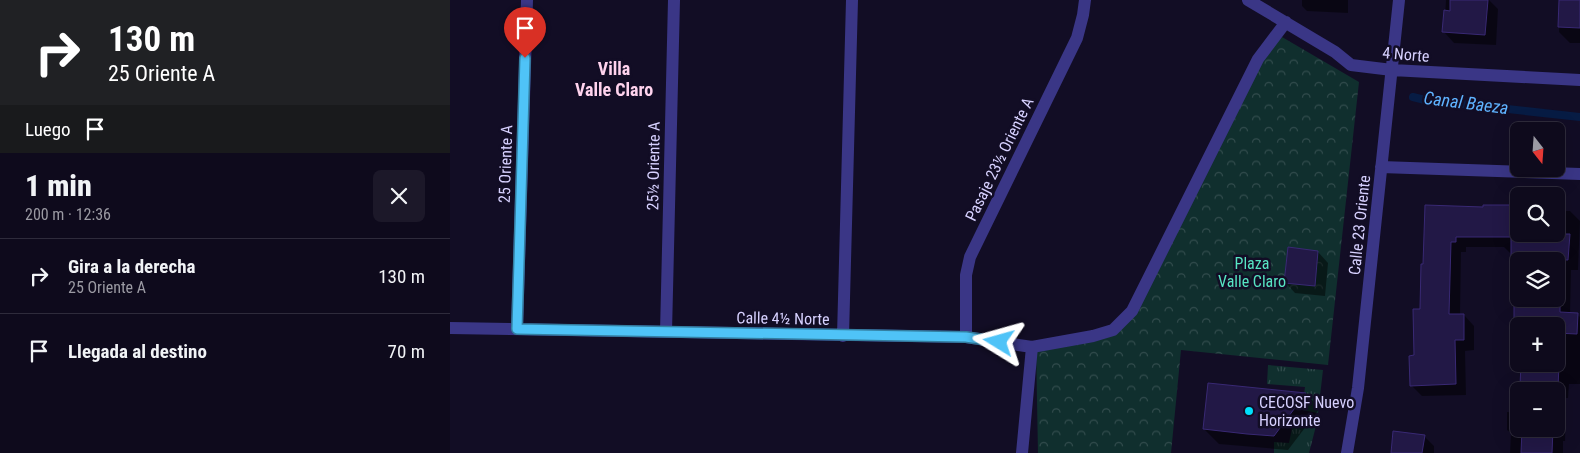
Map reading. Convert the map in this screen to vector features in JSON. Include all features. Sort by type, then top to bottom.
[{"type":"street","name":"25 Oriente A","points":[[517,329],[527,0]]},
{"type":"street","name":"25½ Oriente A","points":[[666,332],[674,0]]},
{"type":"street","points":[[843,336],[852,0]]},
{"type":"street","name":"Pasaje 23½ Oriente A","points":[[966,337],[966,275],[970,257],[1077,38],[1085,0]]},
{"type":"street","name":"4 Norte","points":[[1248,0],[1335,52],[1351,65],[1392,75],[1580,80]]},
{"type":"street","name":"Calle 23 Oriente","points":[[1347,453],[1358,388],[1400,0]]},
{"type":"street","name":"Calle 4½ Norte","points":[[450,328],[966,337],[1032,347],[1094,336],[1113,330],[1132,311],[1258,59],[1286,22]]},
{"type":"street","points":[[1381,168],[1580,174]]},
{"type":"street","points":[[1022,453],[1032,347]]},
{"type":"green space","name":"Plaza Valle Claro","points":[[1282,37],[1359,82],[1328,365],[1181,350],[1171,453],[1038,453],[1036,346],[1116,332],[1259,61]]},
{"type":"green space","points":[[1268,365],[1323,370],[1318,413],[1302,410],[1305,387],[1267,384]]},
{"type":"green space","points":[[1294,419],[1317,422],[1309,453],[1274,453],[1274,442],[1289,443]]},
{"type":"building","points":[[1450,0],[1488,0],[1485,35],[1442,32],[1444,10],[1450,11]]},
{"type":"building","points":[[1559,0],[1580,0],[1580,28],[1558,27]]},
{"type":"building","points":[[1425,205],[1483,207],[1483,205],[1510,205],[1510,237],[1456,237],[1456,242],[1451,242],[1449,314],[1464,314],[1464,340],[1455,340],[1456,384],[1410,386],[1409,356],[1414,355],[1413,309],[1420,309],[1421,264],[1423,264]]},
{"type":"building","points":[[1565,234],[1570,234],[1568,260],[1565,260],[1565,252],[1511,252],[1511,242],[1565,242]]},
{"type":"building","points":[[1288,247],[1318,251],[1315,286],[1284,283]]},
{"type":"building","points":[[1514,307],[1560,307],[1560,312],[1578,313],[1577,334],[1565,333],[1565,317],[1514,317]]},
{"type":"building","points":[[1521,372],[1559,372],[1558,382],[1520,382]]},
{"type":"building","name":"CECOSF Nuevo Horizonte","points":[[1208,383],[1306,393],[1274,436],[1247,434],[1203,429]]},
{"type":"building","points":[[1393,431],[1425,435],[1422,453],[1391,453]]},
{"type":"building","points":[[1522,437],[1553,437],[1552,453],[1521,453]]},
{"type":"waterway","name":"Canal Baeza","points":[[1413,97],[1425,100],[1580,117]]},
{"type":"place","name":"CECOSF Nuevo Horizonte","points":[[1249,411]]},
{"type":"district","name":"Villa Valle Claro","points":[[614,79]]},
{"type":"route","points":[[525,58],[517,329],[966,337],[999,342]]}]
